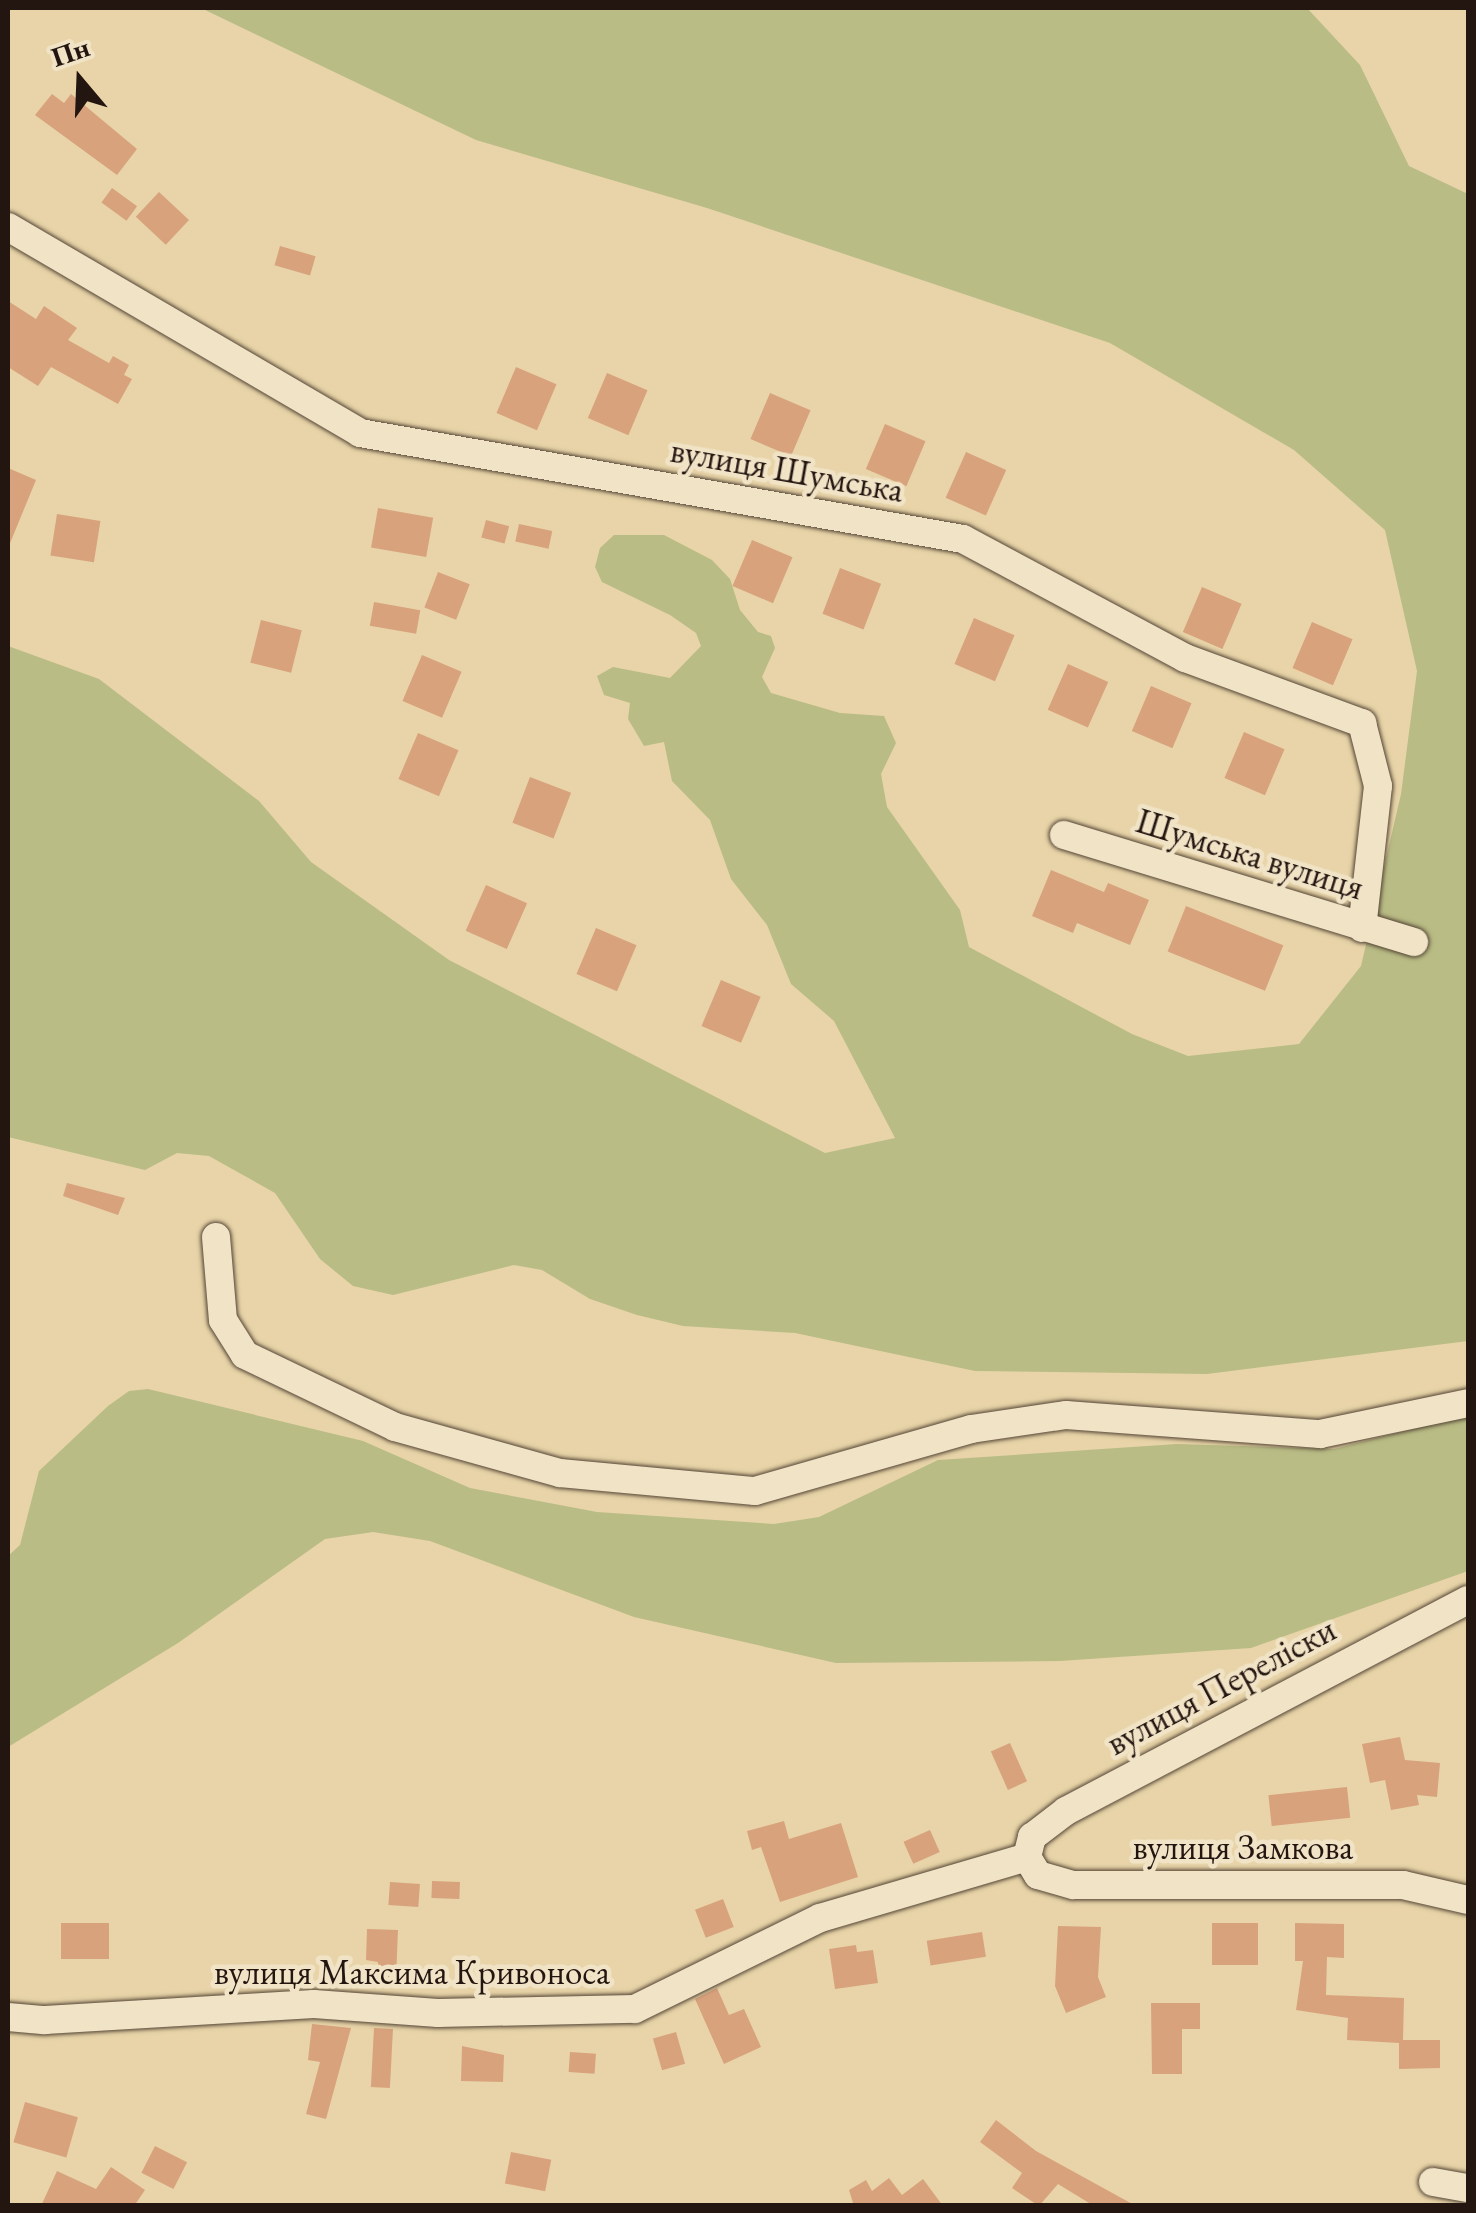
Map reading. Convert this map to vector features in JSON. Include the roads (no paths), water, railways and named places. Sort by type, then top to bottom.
[{"type":"street","name":"вулиця Шумська","points":[[8,227],[360,433],[963,539],[1184,658],[1362,723],[1378,786],[1362,928]]},
{"type":"street","name":"Шумська вулиця","points":[[1064,835],[1414,942]]},
{"type":"street","points":[[216,1237],[223,1320],[244,1355],[395,1427],[560,1472],[756,1490],[970,1429],[1066,1416],[1320,1434],[1468,1403]]},
{"type":"street","name":"вулиця Переліски","points":[[1027,1857],[1032,1837],[1066,1811],[1468,1600]]},
{"type":"street","name":"вулиця Замкова","points":[[1027,1857],[1038,1876],[1074,1885],[1403,1885],[1468,1900]]},
{"type":"street","name":"вулиця Максима Кривоноса","points":[[8,2016],[45,2020],[314,2004],[438,2014],[635,2009],[820,1918],[1027,1857]]},
{"type":"street","points":[[1432,2182],[1468,2188]]}]
